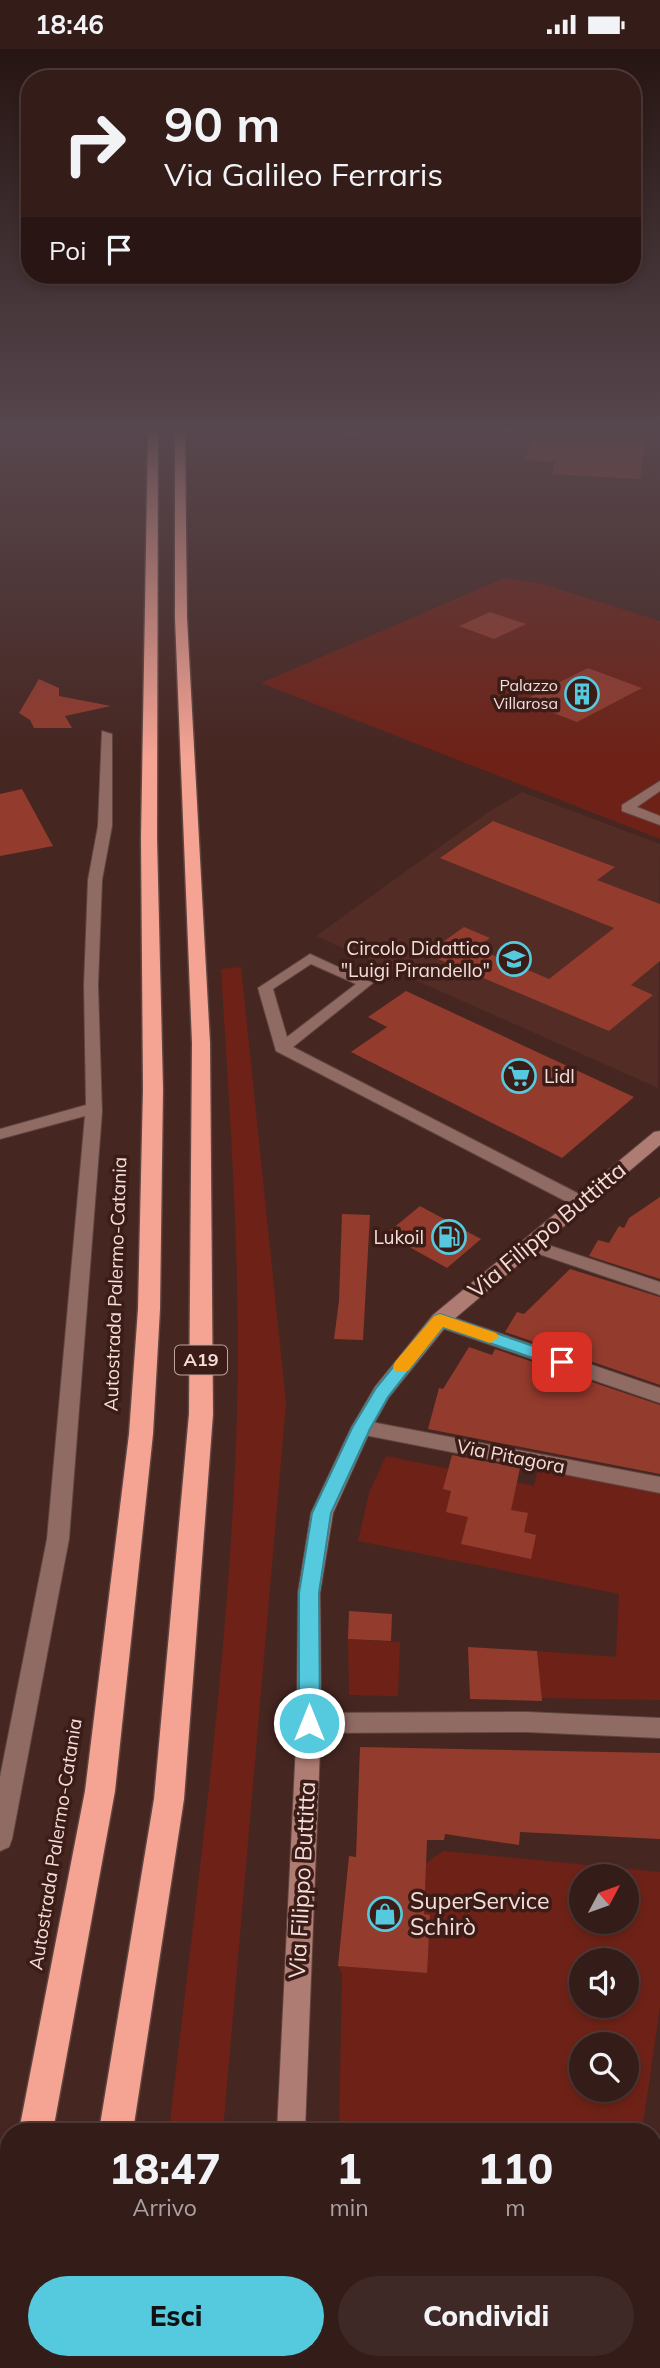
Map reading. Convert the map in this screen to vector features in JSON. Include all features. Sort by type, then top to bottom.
[{"type":"highway","name":"Autostrada Palermo-Catania","points":[[38,2123],[100,1791],[142,1420],[149,1310],[153,1089],[149,838],[152,540]]},
{"type":"highway","name":"A19","points":[[117,2123],[169,1799],[201,1414],[201,1043],[190,861],[181,540]]},
{"type":"main road","name":"Via Filippo Buttitta","points":[[291,2123],[309,1723],[309,1593],[321,1513],[361,1428],[382,1392],[440,1320],[660,1136]]},
{"type":"street","points":[[0,1839],[58,1539],[94,1108],[90,985],[95,880],[105,826],[106,734]]},
{"type":"street","points":[[660,785],[627,808],[660,821]]},
{"type":"street","points":[[282,1048],[366,983],[310,958],[265,988],[282,1048],[581,1202]]},
{"type":"street","points":[[0,1134],[94,1108]]},
{"type":"street","points":[[530,1245],[660,1289]]},
{"type":"street","points":[[440,1320],[660,1396]]},
{"type":"street","name":"Via Pitagora","points":[[361,1428],[660,1485]]},
{"type":"street","points":[[309,1723],[527,1722],[660,1728]]},
{"type":"shaded area","points":[[504,578],[543,584],[660,621],[660,839],[261,683]]},
{"type":"shaded area","name":"Circolo Didattico \"Luigi Pirandello\"","points":[[522,792],[660,844],[658,1088],[316,936],[487,813]]},
{"type":"shaded area","points":[[241,967],[286,1403],[224,2123],[170,2123],[220,1684],[237,1414],[234,1191],[221,969]]},
{"type":"shaded area","points":[[386,1456],[534,1486],[538,1469],[660,1493],[660,1700],[541,1698],[537,1651],[616,1657],[619,1594],[358,1541],[369,1493]]},
{"type":"shaded area","points":[[348,1639],[400,1642],[398,1696],[349,1695]]},
{"type":"shaded area","points":[[443,1851],[577,1864],[569,1864],[569,1934],[639,1934],[639,1870],[660,1872],[660,2007],[643,2123],[339,2123],[342,1974],[338,1966],[426,1973],[430,1915],[424,1914],[426,1863]]},
{"type":"building","points":[[490,612],[526,624],[494,639],[459,626]]},
{"type":"building","name":"Palazzo Villarosa","points":[[588,668],[642,688],[577,722],[522,701]]},
{"type":"building","points":[[39,679],[59,688],[59,696],[111,706],[65,716],[72,728],[34,728],[30,720],[19,713]]},
{"type":"building","points":[[22,789],[53,846],[0,856],[0,794]]},
{"type":"building","points":[[493,821],[615,867],[597,880],[660,904],[660,961],[631,985],[653,995],[609,1031],[426,954],[464,927],[490,938],[476,948],[549,979],[614,928],[440,858]]},
{"type":"building","points":[[406,991],[634,1097],[562,1158],[351,1052],[387,1027],[368,1017]]},
{"type":"building","points":[[660,1197],[660,1279],[589,1256],[598,1240],[609,1243],[619,1226],[624,1228],[629,1218]]},
{"type":"building","points":[[420,1206],[481,1239],[447,1268],[386,1234]]},
{"type":"building","points":[[342,1214],[370,1215],[363,1340],[334,1339],[339,1301]]},
{"type":"building","points":[[570,1269],[660,1297],[660,1385],[505,1332],[517,1312],[524,1314]]},
{"type":"building","points":[[469,1347],[492,1355],[495,1349],[660,1405],[660,1474],[428,1429],[439,1388],[443,1389]]},
{"type":"building","points":[[452,1455],[520,1468],[511,1510],[528,1513],[524,1532],[536,1535],[531,1559],[461,1544],[468,1517],[446,1512],[451,1491],[443,1489]]},
{"type":"building","points":[[349,1611],[392,1614],[391,1641],[348,1639]]},
{"type":"building","points":[[468,1647],[537,1651],[542,1701],[470,1699]]},
{"type":"building","points":[[360,1747],[660,1753],[660,1839],[520,1832],[519,1845],[445,1834],[444,1840],[427,1840],[424,1914],[430,1915],[427,1973],[338,1966],[349,1856],[356,1857]]},
{"type":"slow traffic","points":[[402,1367],[440,1320],[490,1337]]},
{"type":"place","name":"Palazzo Villarosa","points":[[582,694]]},
{"type":"place","name":"Circolo Didattico \"Luigi Pirandello\"","points":[[514,959]]},
{"type":"place","name":"Lidl","points":[[519,1076]]},
{"type":"place","name":"Lukoil","points":[[449,1237]]},
{"type":"place","name":"SuperService Schirò","points":[[385,1914]]},
{"type":"route","points":[[309,1723],[309,1593],[321,1513],[361,1428],[382,1392],[440,1320],[562,1362]]}]
